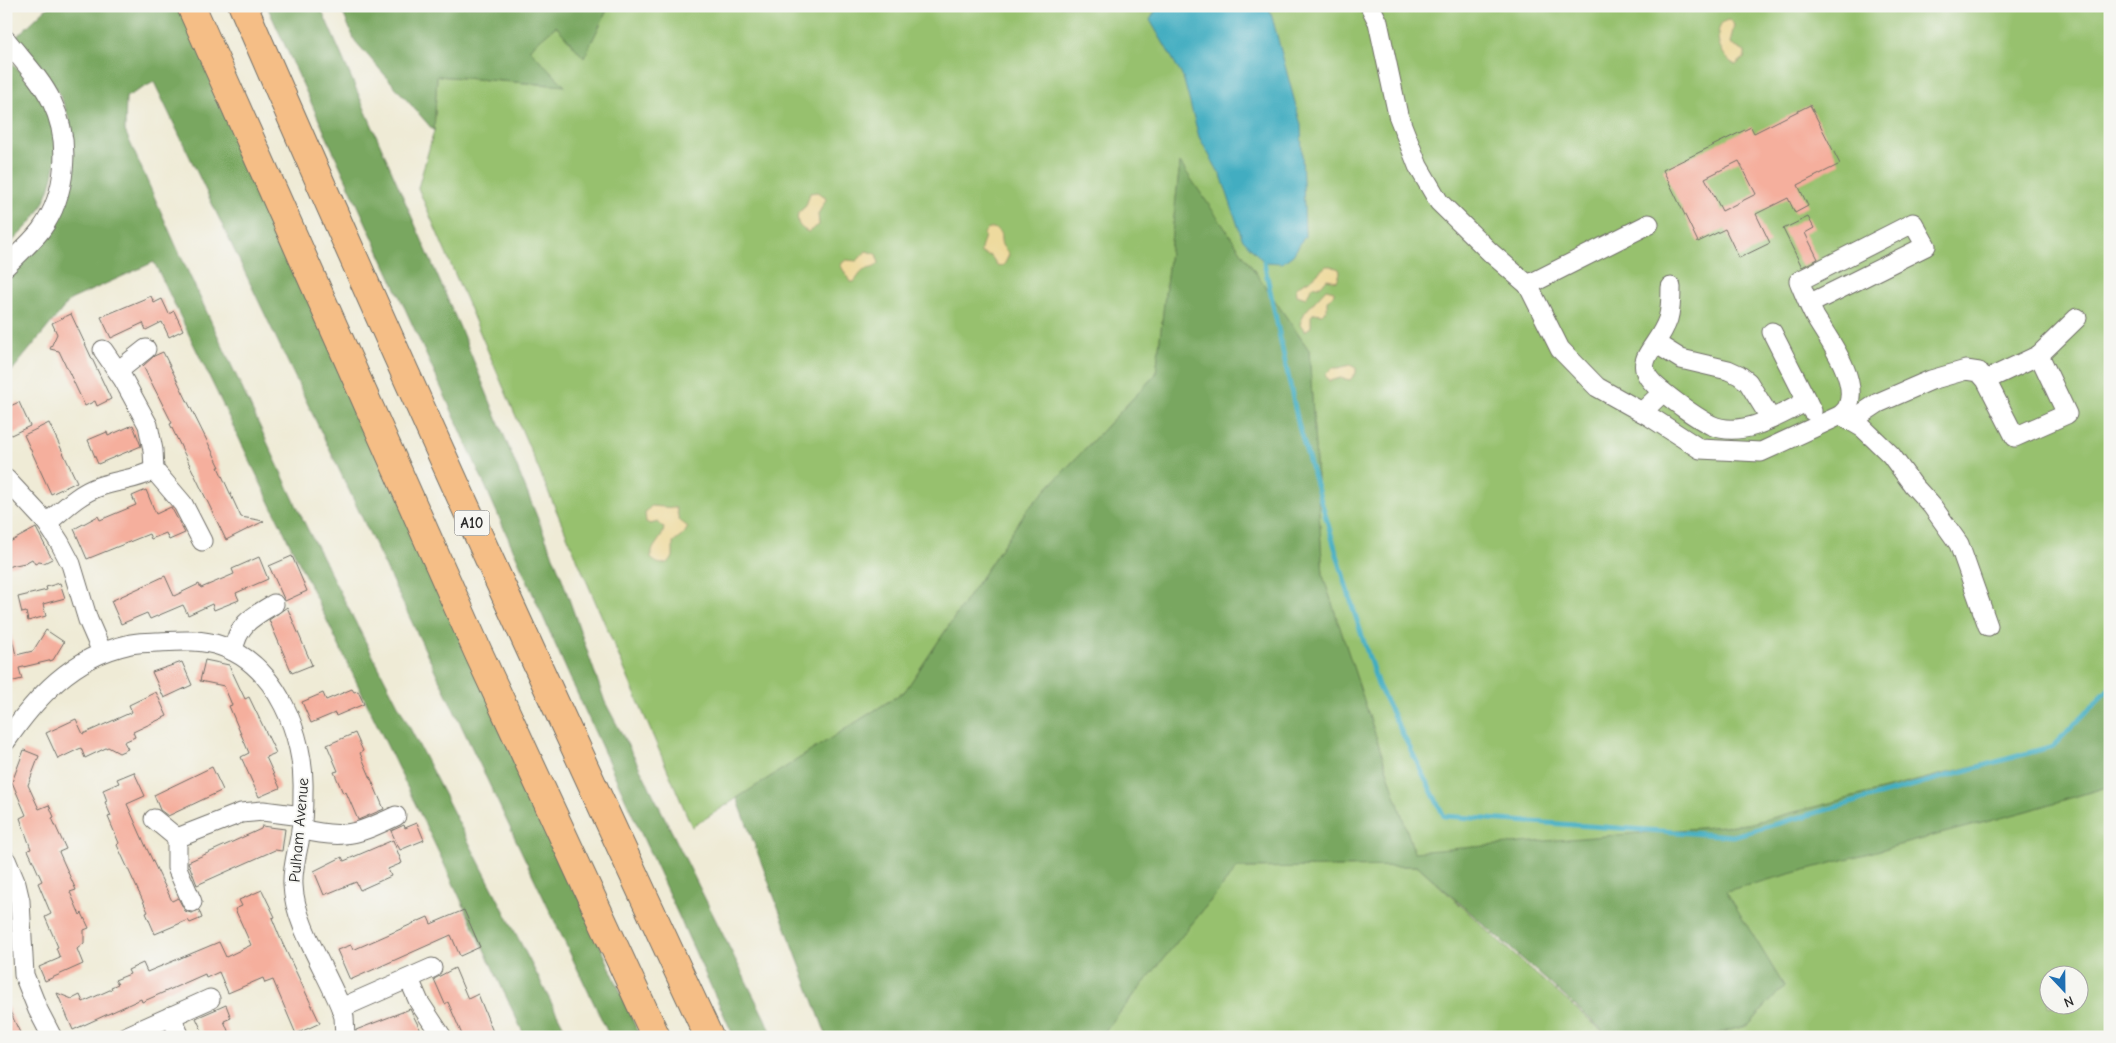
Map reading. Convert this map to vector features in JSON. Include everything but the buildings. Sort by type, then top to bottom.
[{"type":"highway","points":[[191,6],[470,634],[656,1037]]},
{"type":"highway","name":"A10","points":[[243,6],[316,174],[521,631],[709,1037]]},
{"type":"street","points":[[1370,6],[1378,22],[1398,115],[1418,166],[1439,202],[1490,252],[1528,285],[1560,349],[1597,387],[1642,412],[1700,449],[1761,452],[1819,425],[1846,418],[1931,380],[1966,370],[1979,372],[1986,380],[2015,437],[2067,414],[2039,355]]},
{"type":"street","points":[[6,40],[39,81],[52,102],[64,138],[62,175],[53,207],[43,228],[6,266]]},
{"type":"street","points":[[1809,304],[1926,246],[1913,223],[1799,281],[1809,304],[1840,357],[1850,392],[1846,418]]},
{"type":"street","points":[[1528,285],[1649,224]]},
{"type":"street","points":[[1671,287],[1669,317],[1657,344],[1646,356],[1643,371],[1650,382],[1690,412],[1713,426],[1739,429],[1772,419],[1806,401]]},
{"type":"street","points":[[1986,380],[2039,355],[2077,318]]},
{"type":"street","points":[[1772,332],[1819,425]]},
{"type":"street","points":[[1657,344],[1682,359],[1728,370],[1739,375],[1748,382],[1772,419]]},
{"type":"street","points":[[118,371],[146,348]]},
{"type":"street","points":[[103,350],[118,371],[148,425],[153,450],[154,470],[183,504],[202,541]]},
{"type":"street","points":[[1642,412],[1663,392]]},
{"type":"street","points":[[1846,418],[1863,428],[1891,455],[1913,485],[1932,506],[1959,544],[1988,626]]},
{"type":"street","points":[[47,523],[87,492],[99,487],[135,479],[154,470]]},
{"type":"street","points":[[6,479],[47,523],[60,543],[71,564],[88,620],[102,652]]},
{"type":"street","points":[[233,651],[235,640],[247,621],[274,604]]},
{"type":"street","name":"Pulham Avenue","points":[[6,741],[31,706],[47,689],[68,671],[102,652],[128,644],[178,640],[205,642],[233,651],[251,663],[262,674],[282,702],[290,718],[301,750],[304,766],[302,822],[293,885],[302,922],[341,1008],[344,1018],[345,1037]]},
{"type":"street","points":[[177,838],[241,813],[263,812],[302,822],[327,834],[350,835],[396,816]]},
{"type":"street","points":[[154,819],[177,838]]},
{"type":"street","points":[[177,838],[177,868],[192,902]]},
{"type":"street","points":[[6,860],[16,884],[20,901],[24,975],[38,1010],[52,1037]]},
{"type":"street","points":[[341,1008],[432,968]]},
{"type":"street","points":[[409,979],[419,1002],[442,1037]]},
{"type":"street","points":[[125,1037],[210,999]]},
{"type":"street","points":[[171,1016],[180,1037]]},
{"type":"green space","points":[[49,6],[181,6],[566,866],[640,1037],[610,1037],[154,82],[126,97],[125,131],[306,526],[569,1037],[525,1037],[439,853],[154,262],[70,300],[6,378],[6,277],[55,222],[66,201],[72,174],[73,141],[65,107],[50,79],[16,37]]},
{"type":"green space","points":[[267,6],[320,6],[461,330],[560,573],[605,702],[774,1037],[734,1037]]},
{"type":"green space","points":[[340,6],[609,6],[584,58],[556,26],[529,49],[565,86],[437,76],[434,131],[355,41]]},
{"type":"green space","points":[[609,6],[2110,6],[2110,688],[2053,746],[1748,824],[1414,853],[1323,576],[1309,350],[1180,164],[1156,374],[1026,511],[905,691],[692,827],[418,188],[434,131],[437,76],[551,85],[528,49],[556,26],[584,57]]},
{"type":"green space","points":[[6,56],[30,82],[44,103],[53,123],[56,150],[53,177],[44,203],[30,223],[6,248]]},
{"type":"green space","points":[[1180,163],[1309,350],[1323,576],[1414,852],[1748,824],[2053,746],[2110,688],[2110,786],[2027,811],[1726,891],[1784,986],[1749,1025],[1704,1037],[1610,1037],[1418,866],[1237,868],[1100,1037],[827,1037],[737,798],[905,691],[1026,511],[1156,374]]},
{"type":"green space","points":[[2110,786],[2110,1037],[1704,1037],[1749,1025],[1784,986],[1725,891],[2027,811]]},
{"type":"green space","points":[[1418,866],[1523,963],[1609,1037],[1100,1037],[1237,868]]},
{"type":"sand","points":[[1727,20],[1731,21],[1734,25],[1730,44],[1745,52],[1745,57],[1736,65],[1726,57],[1719,44],[1719,30]]},
{"type":"sand","points":[[817,192],[824,196],[826,200],[818,214],[819,225],[808,232],[799,224],[797,219],[798,213],[806,206],[810,193]]},
{"type":"sand","points":[[993,228],[1000,233],[1002,245],[1009,255],[1004,265],[1001,266],[997,265],[991,256],[981,253],[984,233]]},
{"type":"sand","points":[[866,251],[876,254],[879,263],[875,267],[863,271],[854,282],[850,282],[841,266],[842,263],[846,260],[857,261]]},
{"type":"sand","points":[[1326,266],[1339,269],[1340,273],[1337,281],[1327,279],[1321,286],[1312,287],[1306,298],[1297,295],[1296,287],[1311,279]]},
{"type":"sand","points":[[1326,289],[1334,291],[1334,294],[1327,300],[1327,309],[1322,314],[1314,313],[1311,316],[1311,327],[1305,331],[1300,324],[1305,312]]},
{"type":"sand","points":[[1350,365],[1356,368],[1356,373],[1350,380],[1341,378],[1329,381],[1325,375],[1332,368]]},
{"type":"sand","points":[[651,506],[676,508],[679,520],[688,527],[684,534],[673,543],[673,557],[671,560],[662,564],[651,558],[652,550],[664,528],[658,522],[650,524],[646,522],[645,513]]},
{"type":"water","points":[[1158,6],[1269,6],[1301,125],[1305,236],[1293,255],[1282,263],[1264,262],[1242,238],[1222,178],[1199,137],[1183,77],[1150,20]]},
{"type":"waterway","points":[[1264,262],[1299,427],[1378,685],[1444,816],[1733,836],[2053,746],[2110,688]]}]
